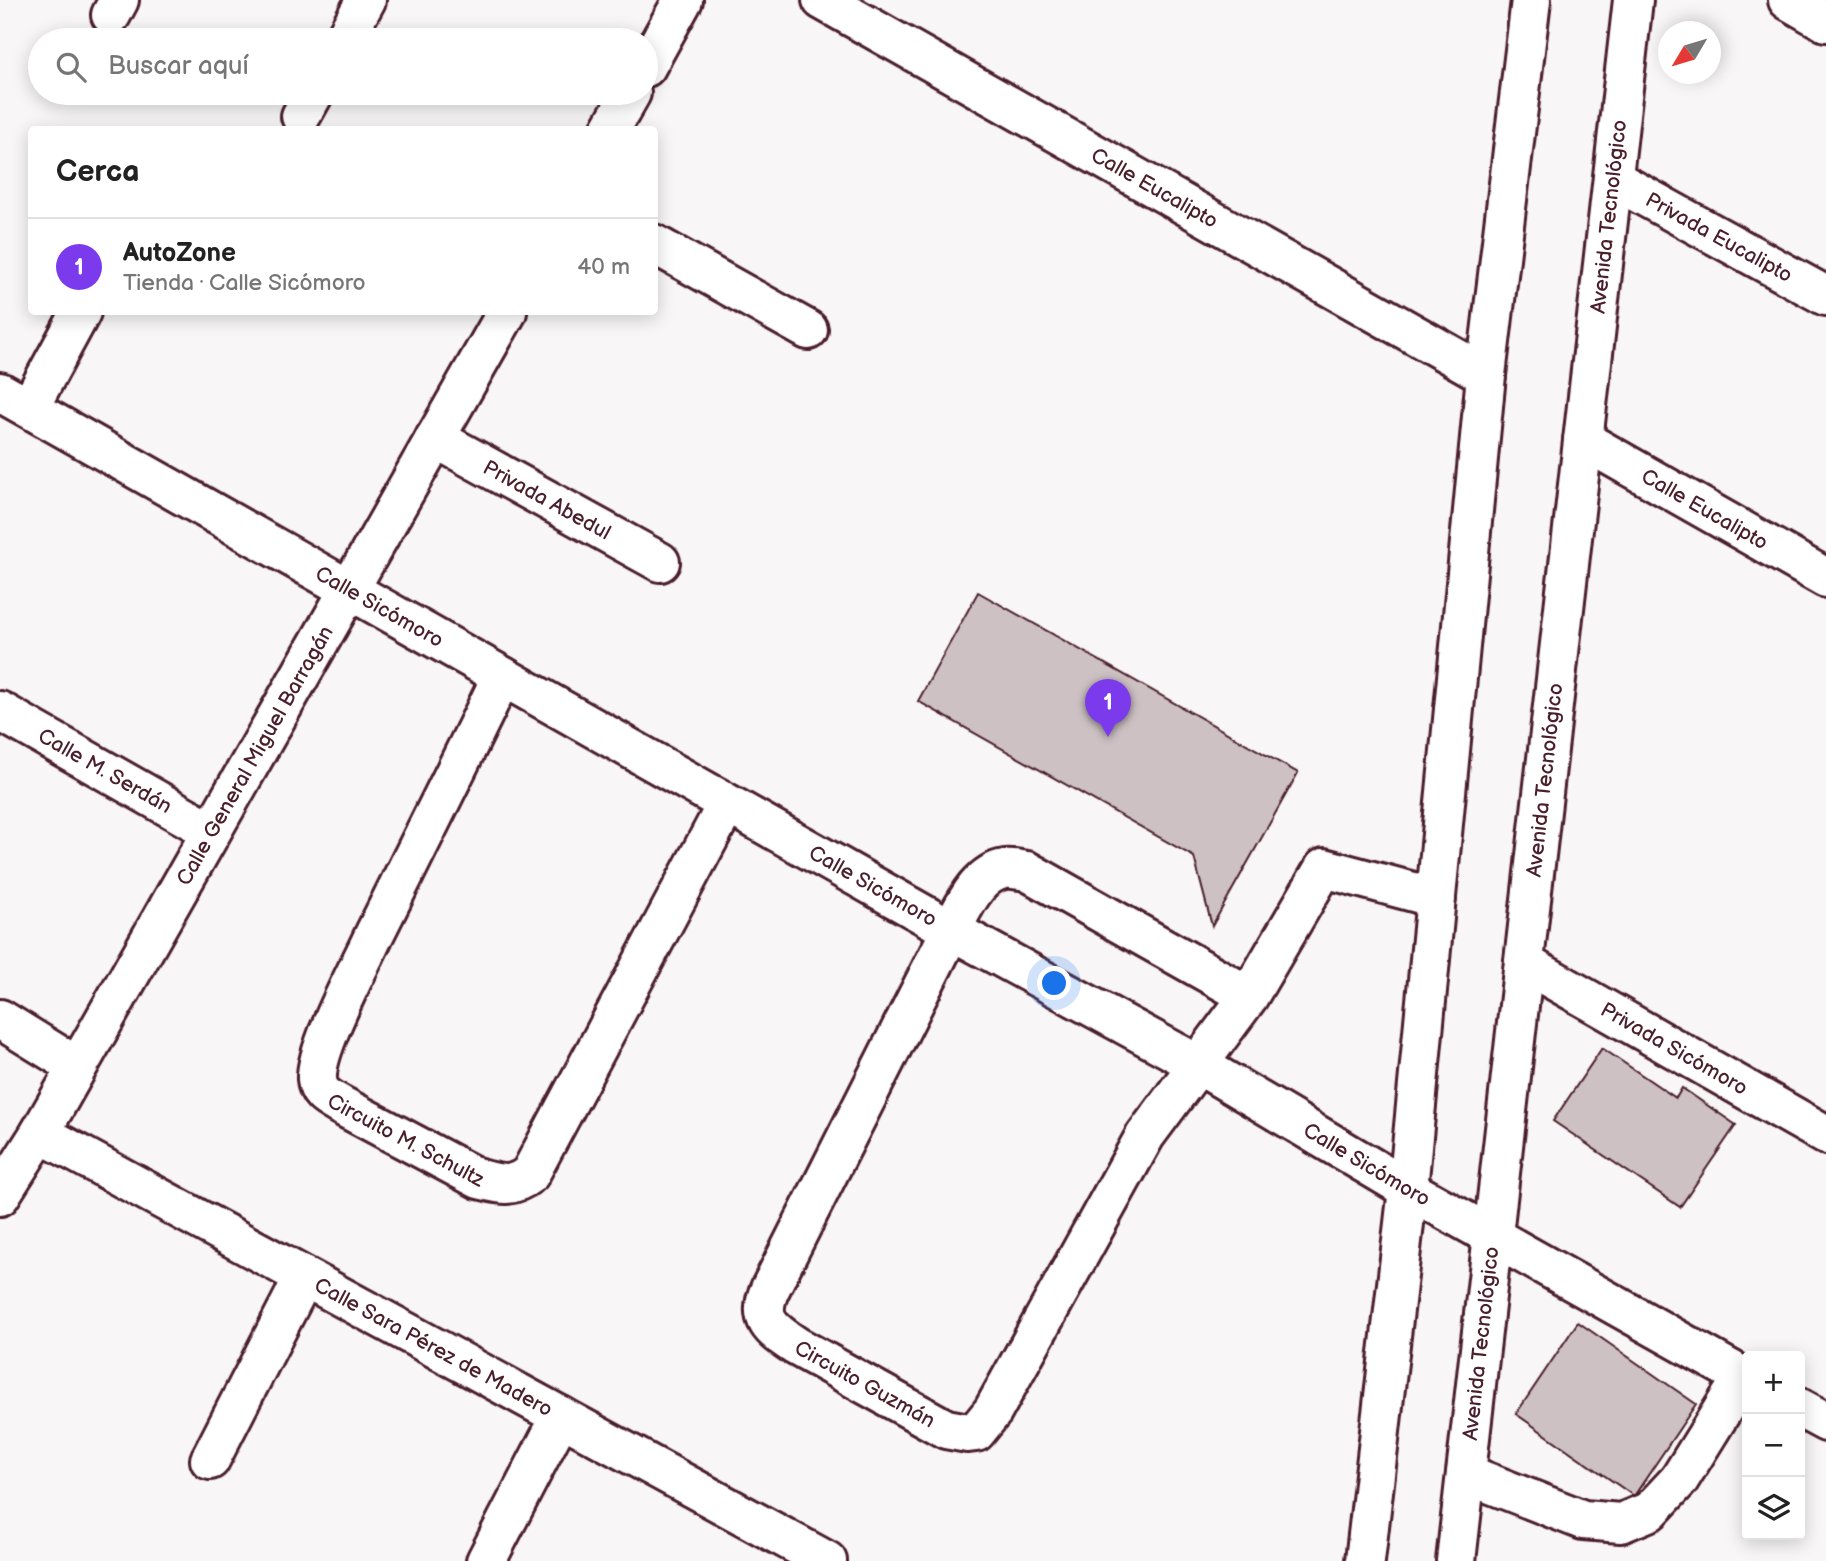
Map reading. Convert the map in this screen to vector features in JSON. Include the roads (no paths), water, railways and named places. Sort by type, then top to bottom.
[{"type":"street","points":[[351,28],[366,0]]},
{"type":"street","points":[[658,45],[684,0]]},
{"type":"street","name":"Calle Eucalipto","points":[[822,0],[1486,375]]},
{"type":"street","points":[[1365,1561],[1408,1189],[1486,375],[1531,0]]},
{"type":"street","name":"Avenida Tecnológico","points":[[1456,1561],[1633,0]]},
{"type":"street","points":[[1788,0],[1826,22]]},
{"type":"street","points":[[612,126],[624,105]]},
{"type":"street","name":"Privada Eucalipto","points":[[1612,179],[1826,296]]},
{"type":"street","points":[[658,246],[808,330]]},
{"type":"street","points":[[14,400],[79,315]]},
{"type":"street","name":"Calle General Miguel Barragán","points":[[0,1196],[40,1133],[505,315]]},
{"type":"street","name":"Calle Sicómoro","points":[[14,400],[951,930],[1199,1066],[1408,1189],[1742,1376]]},
{"type":"street","name":"Privada Abedul","points":[[435,438],[660,562]]},
{"type":"street","name":"Calle Eucalipto","points":[[1583,440],[1826,578]]},
{"type":"street","name":"Circuito M. Schultz","points":[[502,676],[328,1035],[317,1069],[317,1082],[322,1095],[479,1179],[503,1185],[517,1184],[530,1174],[727,804]]},
{"type":"street","name":"Calle M. Serdán","points":[[0,711],[211,831]]},
{"type":"street","points":[[1199,1066],[1249,996],[1324,868],[1436,898]]},
{"type":"street","points":[[951,930],[976,887],[992,874],[1005,869],[1027,871],[1249,996]]},
{"type":"street","name":"Circuito Guzmán","points":[[951,930],[770,1289],[764,1313],[768,1324],[788,1341],[946,1429],[976,1432],[984,1424],[1146,1136],[1165,1107],[1199,1066]]},
{"type":"street","name":"Privada Sicómoro","points":[[1524,963],[1826,1135]]},
{"type":"street","points":[[0,1019],[76,1066]]},
{"type":"street","name":"Calle Sara Pérez de Madero","points":[[40,1133],[823,1560]]},
{"type":"street","points":[[209,1460],[304,1277]]},
{"type":"street","points":[[1466,1474],[1583,1520],[1621,1523],[1650,1510],[1679,1480],[1742,1383]]},
{"type":"street","points":[[1805,1411],[1826,1423]]},
{"type":"street","points":[[486,1561],[561,1416]]},
{"type":"place","name":"AutoZone","points":[[1108,737]]}]
